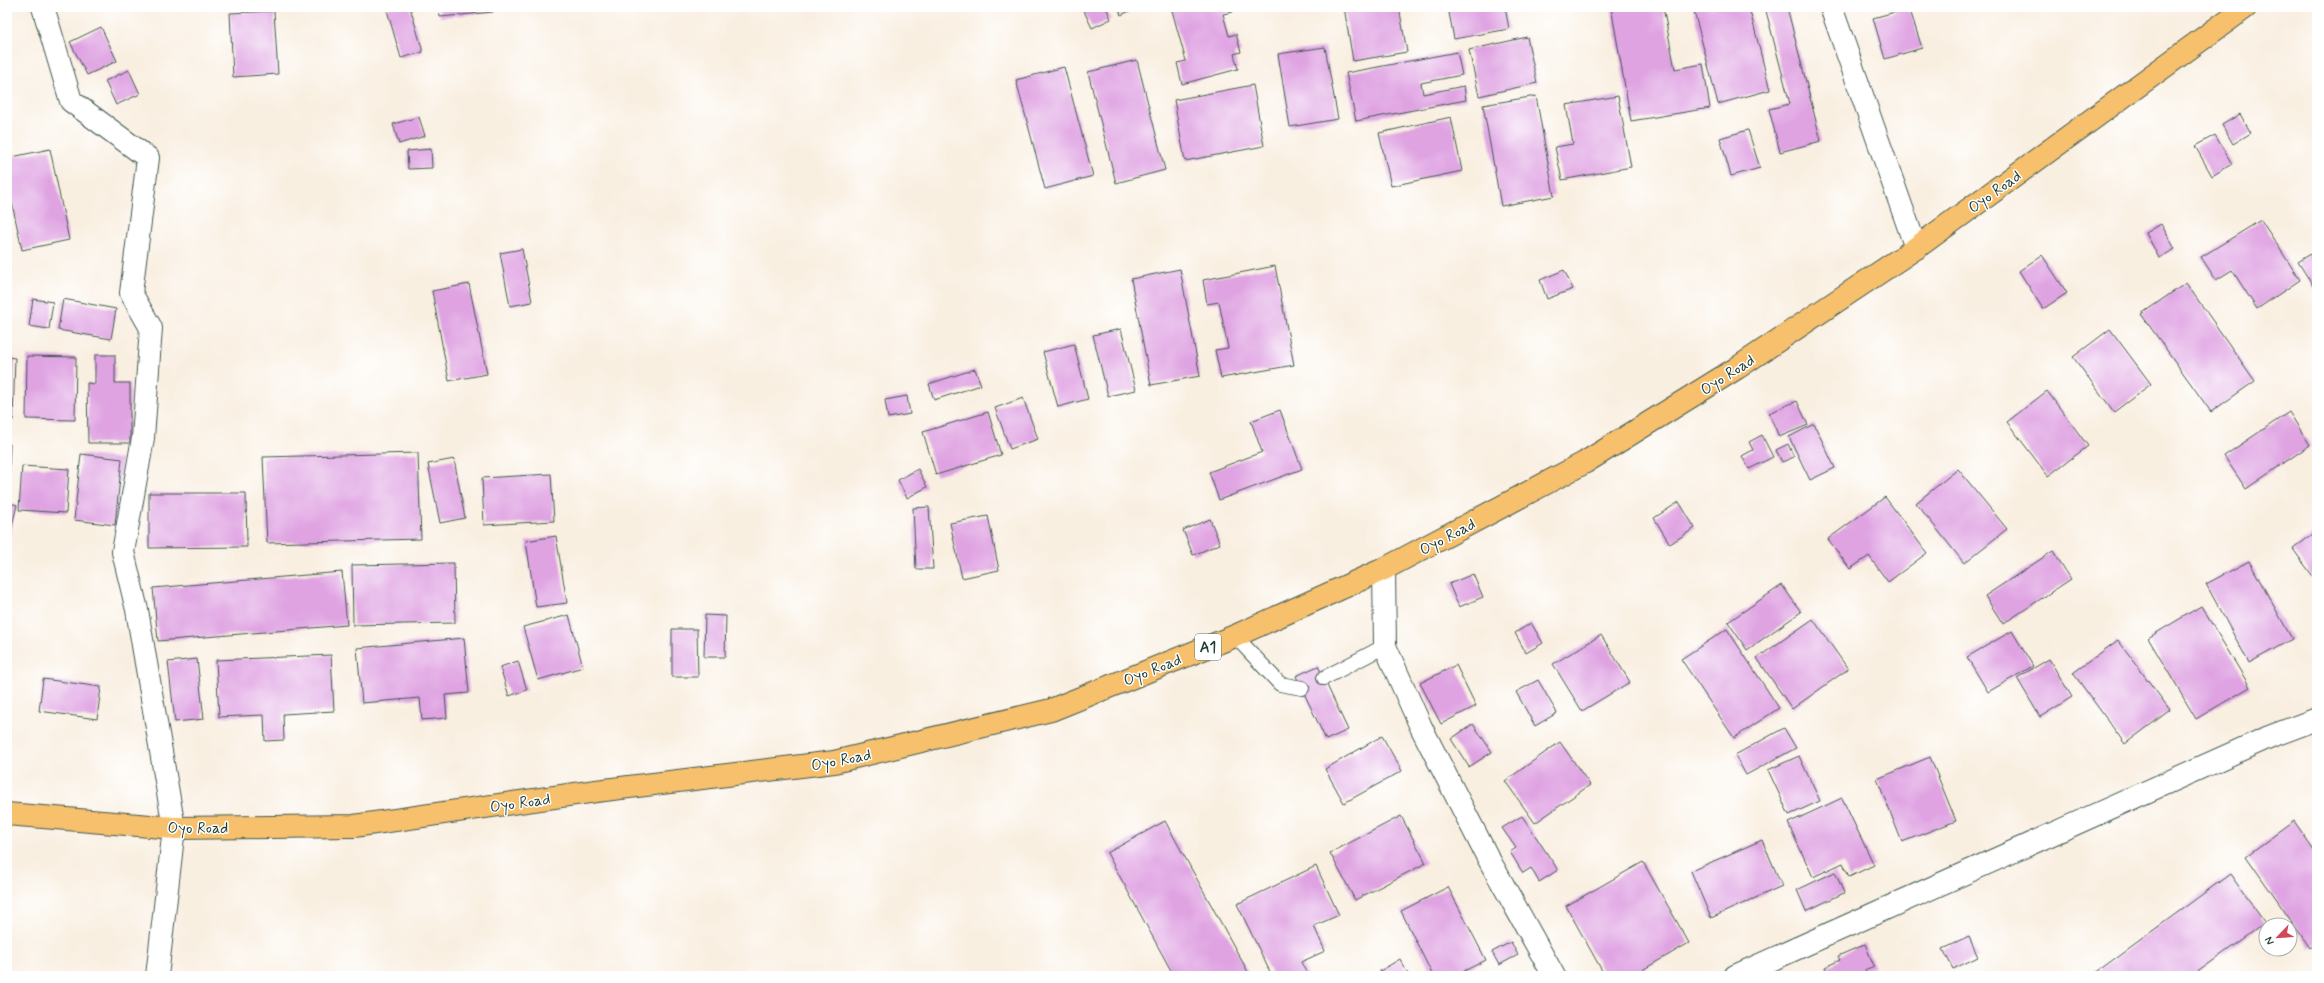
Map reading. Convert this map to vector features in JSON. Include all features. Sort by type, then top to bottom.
[{"type":"highway","name":"Oyo Road","points":[[7,814],[174,828],[354,826],[596,791],[834,762],[1051,710],[1236,636],[1384,569],[1584,463],[1737,368],[1916,248],[2246,7]]},
{"type":"street","points":[[43,7],[71,101],[148,158],[131,293],[151,328],[143,438],[123,552],[137,610],[174,828],[157,976]]},
{"type":"street","points":[[1831,7],[1916,248]]},
{"type":"street","points":[[1384,569],[1385,646],[1421,726],[1483,850],[1554,976]]},
{"type":"street","points":[[1735,976],[2269,737],[2317,719]]},
{"type":"lane","points":[[1236,636],[1280,684],[1302,688]]},
{"type":"lane","points":[[1324,678],[1385,646]]},
{"type":"building","points":[[386,7],[410,7],[423,52],[401,58]]},
{"type":"building","points":[[439,7],[492,7],[493,12],[440,17]]},
{"type":"building","points":[[1082,7],[1106,7],[1111,19],[1092,28]]},
{"type":"building","points":[[1118,7],[1139,7],[1121,15]]},
{"type":"building","points":[[1171,7],[1232,7],[1233,12],[1223,14],[1229,36],[1236,34],[1241,52],[1234,54],[1238,69],[1182,84],[1177,63],[1186,61]]},
{"type":"building","points":[[1344,7],[1399,7],[1407,52],[1353,61]]},
{"type":"building","points":[[1448,7],[1505,7],[1509,29],[1454,39]]},
{"type":"building","points":[[1611,7],[1663,7],[1675,69],[1703,64],[1710,108],[1631,121]]},
{"type":"building","points":[[1693,7],[1749,7],[1770,90],[1718,104]]},
{"type":"building","points":[[1765,7],[1787,7],[1821,141],[1780,152],[1769,109],[1790,104]]},
{"type":"building","points":[[1893,7],[1909,7],[1922,48],[1885,59],[1873,18],[1895,12]]},
{"type":"building","points":[[274,11],[278,74],[233,77],[230,13]]},
{"type":"building","points":[[101,27],[117,61],[87,75],[70,42]]},
{"type":"building","points":[[1527,37],[1537,83],[1479,96],[1469,50]]},
{"type":"building","points":[[1325,47],[1338,119],[1290,127],[1278,54]]},
{"type":"building","points":[[1457,52],[1462,75],[1421,83],[1423,94],[1464,86],[1466,100],[1356,121],[1346,73]]},
{"type":"building","points":[[1137,60],[1165,170],[1116,183],[1088,72]]},
{"type":"building","points":[[1064,67],[1093,176],[1045,189],[1016,80]]},
{"type":"building","points":[[129,70],[140,94],[116,105],[105,81]]},
{"type":"building","points":[[1253,85],[1264,146],[1185,161],[1174,100]]},
{"type":"building","points":[[1536,96],[1554,196],[1501,206],[1483,105]]},
{"type":"building","points":[[1618,96],[1631,167],[1562,180],[1555,147],[1573,144],[1566,105]]},
{"type":"building","points":[[2240,114],[2251,133],[2233,144],[2222,125]]},
{"type":"building","points":[[419,117],[425,136],[399,144],[393,124]]},
{"type":"building","points":[[1451,117],[1462,171],[1391,186],[1379,133]]},
{"type":"building","points":[[1748,130],[1760,168],[1731,176],[1720,138]]},
{"type":"building","points":[[2215,135],[2232,164],[2212,176],[2195,146]]},
{"type":"building","points":[[50,149],[69,240],[22,250],[7,180],[7,158]]},
{"type":"building","points":[[431,149],[432,168],[408,169],[407,151]]},
{"type":"building","points":[[2261,220],[2300,280],[2257,309],[2232,270],[2216,280],[2201,257]]},
{"type":"building","points":[[2161,224],[2175,249],[2159,258],[2146,233]]},
{"type":"building","points":[[522,249],[532,302],[510,306],[500,253]]},
{"type":"building","points":[[2317,250],[2317,292],[2298,262]]},
{"type":"building","points":[[2042,255],[2067,293],[2043,309],[2019,271]]},
{"type":"building","points":[[1275,266],[1294,365],[1221,378],[1215,350],[1228,348],[1219,302],[1207,304],[1203,280]]},
{"type":"building","points":[[1180,269],[1200,376],[1151,385],[1131,279]]},
{"type":"building","points":[[1564,270],[1573,289],[1547,299],[1540,280]]},
{"type":"building","points":[[2186,283],[2255,381],[2211,412],[2141,314]]},
{"type":"building","points":[[469,284],[487,374],[449,381],[432,291]]},
{"type":"building","points":[[33,299],[53,302],[49,329],[29,326]]},
{"type":"building","points":[[63,299],[116,309],[111,339],[58,330]]},
{"type":"building","points":[[1121,329],[1136,390],[1108,396],[1093,335]]},
{"type":"building","points":[[2110,329],[2151,384],[2114,412],[2073,357]]},
{"type":"building","points":[[1074,344],[1088,399],[1058,407],[1043,352]]},
{"type":"building","points":[[95,355],[115,355],[115,383],[130,383],[130,443],[88,443],[87,383],[95,384]]},
{"type":"building","points":[[27,356],[76,357],[75,420],[26,419]]},
{"type":"building","points":[[7,357],[15,358],[13,420],[7,420]]},
{"type":"building","points":[[975,369],[981,385],[934,400],[929,384]]},
{"type":"building","points":[[2047,391],[2088,446],[2048,476],[2007,422]]},
{"type":"building","points":[[907,396],[910,414],[888,418],[885,400]]},
{"type":"building","points":[[1023,398],[1038,439],[1010,449],[995,408]]},
{"type":"building","points":[[1797,401],[1808,425],[1779,437],[1769,413]]},
{"type":"building","points":[[1280,410],[1302,469],[1219,500],[1209,472],[1262,452],[1251,421]]},
{"type":"building","points":[[988,412],[1001,455],[936,475],[923,432]]},
{"type":"building","points":[[2289,412],[2310,445],[2246,489],[2224,456]]},
{"type":"building","points":[[1814,424],[1835,468],[1810,480],[1789,437]]},
{"type":"building","points":[[1762,435],[1773,457],[1749,469],[1742,456],[1753,450],[1749,442]]},
{"type":"building","points":[[7,444],[10,444],[9,471],[7,471]]},
{"type":"building","points":[[1788,444],[1794,457],[1782,462],[1776,450]]},
{"type":"building","points":[[418,453],[421,539],[267,543],[263,457]]},
{"type":"building","points":[[81,454],[122,459],[115,525],[74,520]]},
{"type":"building","points":[[454,459],[465,518],[440,523],[428,464]]},
{"type":"building","points":[[22,466],[69,469],[66,513],[19,510]]},
{"type":"building","points":[[918,469],[927,487],[907,498],[898,480]]},
{"type":"building","points":[[1958,469],[2007,529],[1964,563],[1916,503]]},
{"type":"building","points":[[551,474],[554,521],[484,525],[482,478]]},
{"type":"building","points":[[149,493],[246,493],[247,547],[149,548]]},
{"type":"building","points":[[1885,497],[1927,553],[1888,582],[1869,556],[1850,569],[1828,539]]},
{"type":"building","points":[[7,502],[17,505],[8,542],[7,542]]},
{"type":"building","points":[[1679,502],[1695,528],[1670,544],[1654,518]]},
{"type":"building","points":[[929,507],[933,569],[916,569],[913,508]]},
{"type":"building","points":[[988,516],[999,570],[962,578],[950,523]]},
{"type":"building","points":[[1210,519],[1220,544],[1193,555],[1183,530]]},
{"type":"building","points":[[2317,531],[2317,582],[2293,549]]},
{"type":"building","points":[[556,536],[567,603],[536,607],[526,541]]},
{"type":"building","points":[[2053,551],[2071,579],[2003,624],[1985,596]]},
{"type":"building","points":[[2249,561],[2292,639],[2249,663],[2206,584]]},
{"type":"building","points":[[454,563],[455,623],[353,625],[352,565]]},
{"type":"building","points":[[342,572],[347,625],[158,641],[153,588]]},
{"type":"building","points":[[1473,574],[1483,597],[1459,607],[1449,584]]},
{"type":"building","points":[[1782,585],[1801,612],[1747,650],[1728,622]]},
{"type":"building","points":[[2201,606],[2250,687],[2196,719],[2148,638]]},
{"type":"building","points":[[569,615],[583,667],[538,680],[523,627]]},
{"type":"building","points":[[705,615],[726,616],[725,657],[704,657]]},
{"type":"building","points":[[1813,619],[1848,669],[1792,709],[1757,658]]},
{"type":"building","points":[[1531,623],[1543,643],[1526,653],[1515,633]]},
{"type":"building","points":[[672,629],[697,629],[698,677],[672,677]]},
{"type":"building","points":[[1727,629],[1779,708],[1734,738],[1681,659]]},
{"type":"building","points":[[2012,631],[2033,666],[1988,692],[1967,657]]},
{"type":"building","points":[[1601,635],[1630,682],[1582,711],[1553,664]]},
{"type":"building","points":[[464,638],[469,693],[445,695],[447,718],[422,720],[420,698],[362,703],[357,648]]},
{"type":"building","points":[[2118,640],[2170,710],[2125,744],[2073,673]]},
{"type":"building","points":[[331,655],[334,711],[283,714],[284,740],[265,741],[264,715],[219,717],[216,660]]},
{"type":"building","points":[[197,659],[204,719],[175,722],[168,662]]},
{"type":"building","points":[[2049,659],[2072,697],[2040,717],[2017,678]]},
{"type":"building","points":[[518,661],[527,690],[509,696],[500,667]]},
{"type":"building","points":[[1456,665],[1476,706],[1441,724],[1420,683]]},
{"type":"building","points":[[1318,666],[1348,730],[1326,740],[1296,676]]},
{"type":"building","points":[[43,679],[101,687],[97,719],[39,711]]},
{"type":"building","points":[[1538,680],[1557,713],[1535,726],[1516,692]]},
{"type":"building","points":[[1473,724],[1492,752],[1469,767],[1451,739]]},
{"type":"building","points":[[1784,728],[1796,748],[1746,775],[1735,755]]},
{"type":"building","points":[[1382,736],[1402,771],[1344,803],[1325,769]]},
{"type":"building","points":[[1560,742],[1590,785],[1535,823],[1505,781]]},
{"type":"building","points":[[1799,756],[1820,801],[1789,815],[1768,770]]},
{"type":"building","points":[[1930,757],[1956,821],[1902,842],[1877,779]]},
{"type":"building","points":[[1842,798],[1874,865],[1849,877],[1843,863],[1813,877],[1788,823]]},
{"type":"building","points":[[1401,816],[1426,863],[1355,900],[1330,853]]},
{"type":"building","points":[[1522,816],[1558,870],[1539,882],[1531,868],[1523,873],[1510,852],[1516,848],[1502,828]]},
{"type":"building","points":[[1165,821],[1248,972],[1241,976],[1174,976],[1107,853]]},
{"type":"building","points":[[2294,821],[2317,854],[2317,943],[2310,948],[2298,931],[2298,917],[2288,917],[2246,856]]},
{"type":"building","points":[[1762,840],[1782,886],[1711,918],[1691,871]]},
{"type":"building","points":[[1643,862],[1689,943],[1632,976],[1605,976],[1566,906]]},
{"type":"building","points":[[1316,866],[1339,915],[1314,926],[1325,951],[1301,962],[1308,976],[1272,976],[1237,904]]},
{"type":"building","points":[[1835,872],[1844,893],[1806,911],[1797,890]]},
{"type":"building","points":[[2230,874],[2261,917],[2258,917],[2258,928],[2192,976],[2091,976]]},
{"type":"building","points":[[1448,887],[1486,960],[1454,976],[1433,976],[1401,911]]},
{"type":"building","points":[[1969,937],[1978,957],[1953,969],[1943,949]]},
{"type":"building","points":[[1511,942],[1518,955],[1499,965],[1492,952]]},
{"type":"building","points":[[1865,944],[1874,966],[1865,970],[1868,976],[1829,976],[1825,967],[1840,960],[1838,956]]},
{"type":"building","points":[[1400,959],[1409,976],[1383,976],[1380,971]]},
{"type":"building","points":[[700,973],[735,974],[735,976],[700,976]]}]
